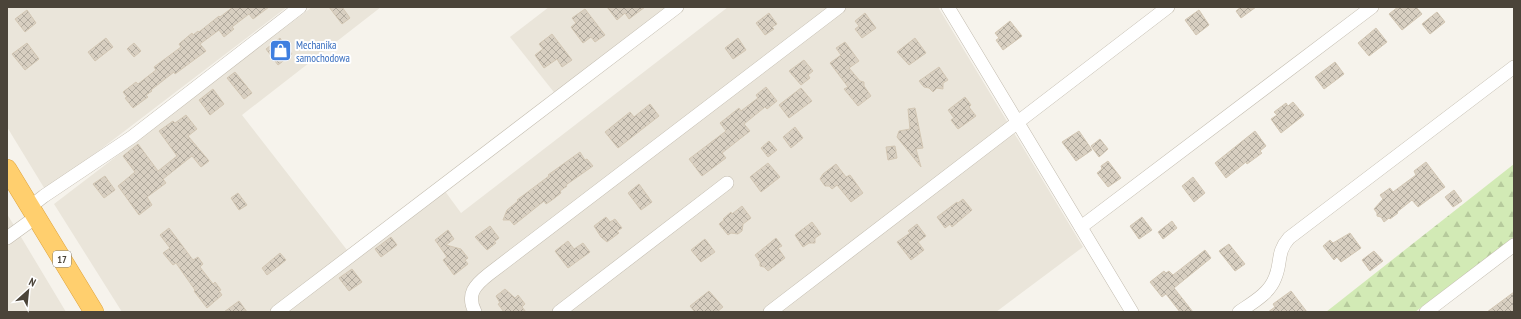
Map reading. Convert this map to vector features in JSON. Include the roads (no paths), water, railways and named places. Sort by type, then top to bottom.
[{"type":"highway","name":"17","points":[[7,169],[94,312]]},
{"type":"street","points":[[7,238],[33,212],[44,196],[132,137],[300,7]]},
{"type":"street","points":[[277,312],[677,7]]},
{"type":"street","points":[[476,312],[471,302],[473,293],[478,284],[489,274],[839,7]]},
{"type":"street","points":[[948,7],[1132,312]]},
{"type":"street","points":[[770,312],[1168,7]]},
{"type":"street","points":[[1081,227],[1372,7]]},
{"type":"street","points":[[1239,312],[1270,288],[1277,272],[1279,254],[1289,238],[1514,67]]},
{"type":"street","points":[[559,312],[727,183]]},
{"type":"street","points":[[1426,312],[1514,246]]},
{"type":"place","name":"Mechanika samochodowa","points":[[280,51]]}]
